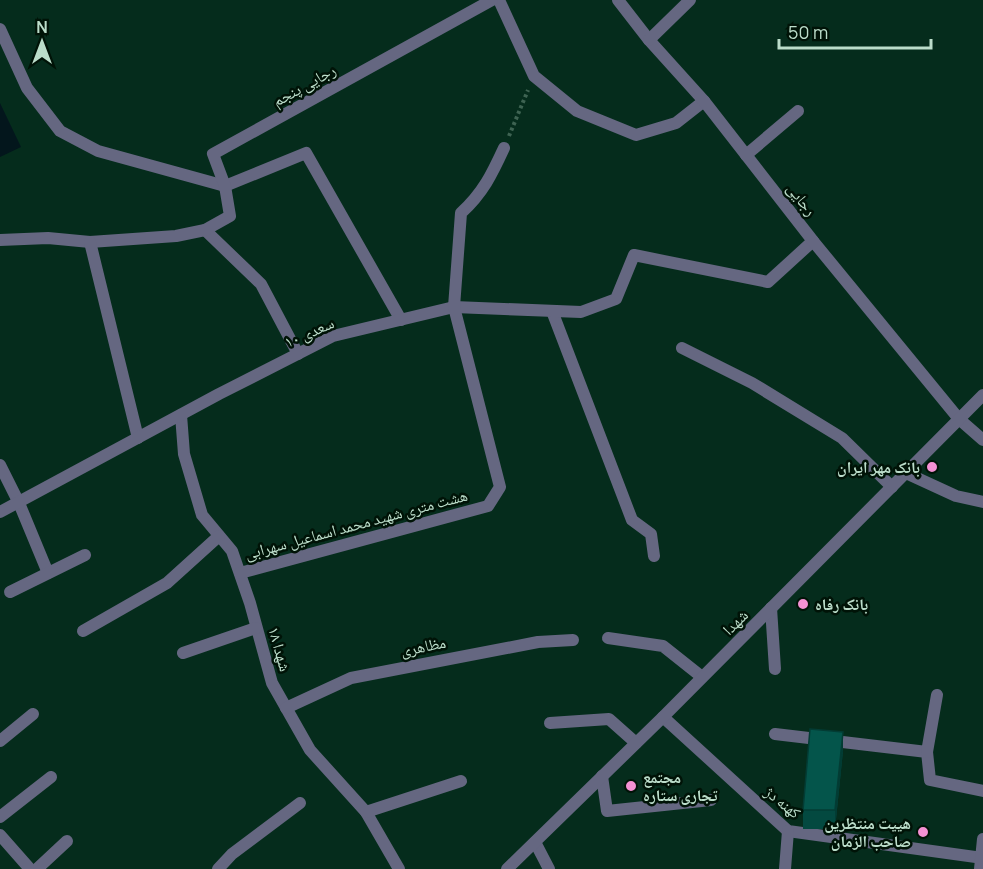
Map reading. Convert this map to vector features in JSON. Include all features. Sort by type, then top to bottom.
[{"type":"street","name":"رجایی پنجم","points":[[205,230],[230,216],[225,186],[213,154],[492,0]]},
{"type":"street","points":[[500,0],[534,76],[577,111],[636,135],[676,123],[704,101]]},
{"type":"street","name":"رجایی","points":[[618,0],[649,40],[704,101],[813,241],[959,419],[983,440]]},
{"type":"street","points":[[649,40],[690,0]]},
{"type":"street","points":[[0,29],[27,88],[60,131],[98,152],[225,186],[306,153],[401,320]]},
{"type":"street","points":[[746,155],[798,111]]},
{"type":"street","name":"هشت متری شهید محمد اسماعیل سهرابی","points":[[240,573],[488,506],[500,487],[454,306],[461,213],[477,199],[504,148]]},
{"type":"street","points":[[0,240],[48,237],[90,242],[176,236],[205,230],[261,284],[298,354]]},
{"type":"street","name":"سعدی ۱۰","points":[[0,512],[333,336],[454,306],[581,312],[616,299],[634,255],[768,282],[813,241]]},
{"type":"street","points":[[90,242],[138,438]]},
{"type":"street","points":[[552,310],[632,520],[651,534],[654,556]]},
{"type":"street","points":[[682,348],[752,383],[842,438],[892,487]]},
{"type":"street","name":"شهدا","points":[[507,869],[663,717],[983,395]]},
{"type":"street","name":"شهدا ۱۸","points":[[181,415],[184,454],[202,515],[232,551],[272,683],[310,750],[366,812],[399,869]]},
{"type":"street","points":[[0,465],[19,503],[48,573]]},
{"type":"street","points":[[906,473],[956,496],[983,502]]},
{"type":"street","points":[[83,631],[167,584],[219,536]]},
{"type":"street","points":[[10,592],[85,555]]},
{"type":"street","points":[[771,608],[775,669]]},
{"type":"street","points":[[183,653],[256,628]]},
{"type":"street","points":[[608,638],[663,646],[702,677]]},
{"type":"street","name":"مظاهری","points":[[286,708],[351,678],[538,642],[573,640]]},
{"type":"street","points":[[937,695],[927,752],[930,780],[983,791]]},
{"type":"street","points":[[0,741],[33,714]]},
{"type":"street","name":"کهنه دژ","points":[[663,717],[788,831],[981,861]]},
{"type":"street","points":[[550,723],[609,719],[636,743]]},
{"type":"street","points":[[775,734],[927,752]]},
{"type":"street","points":[[602,776],[607,811],[711,800]]},
{"type":"street","points":[[0,817],[51,777]]},
{"type":"street","points":[[366,812],[461,781]]},
{"type":"street","points":[[218,869],[232,854],[300,803]]},
{"type":"street","points":[[785,869],[788,831]]},
{"type":"street","points":[[0,835],[30,869]]},
{"type":"street","points":[[981,861],[983,840]]},
{"type":"street","points":[[37,869],[67,841]]},
{"type":"street","points":[[535,842],[549,869]]},
{"type":"path","points":[[504,148],[534,76]]},
{"type":"shaded area","points":[[0,103],[21,147],[0,157]]},
{"type":"building","points":[[810,729],[843,732],[835,810],[803,810]]},
{"type":"place","name":"بانک مهر ایران","points":[[932,467]]},
{"type":"place","name":"بانک رفاه","points":[[803,604]]},
{"type":"place","name":"مجتمع تجاری ستاره","points":[[631,786]]},
{"type":"place","name":"هییت منتظرین صاحب الزمان","points":[[923,832]]}]
